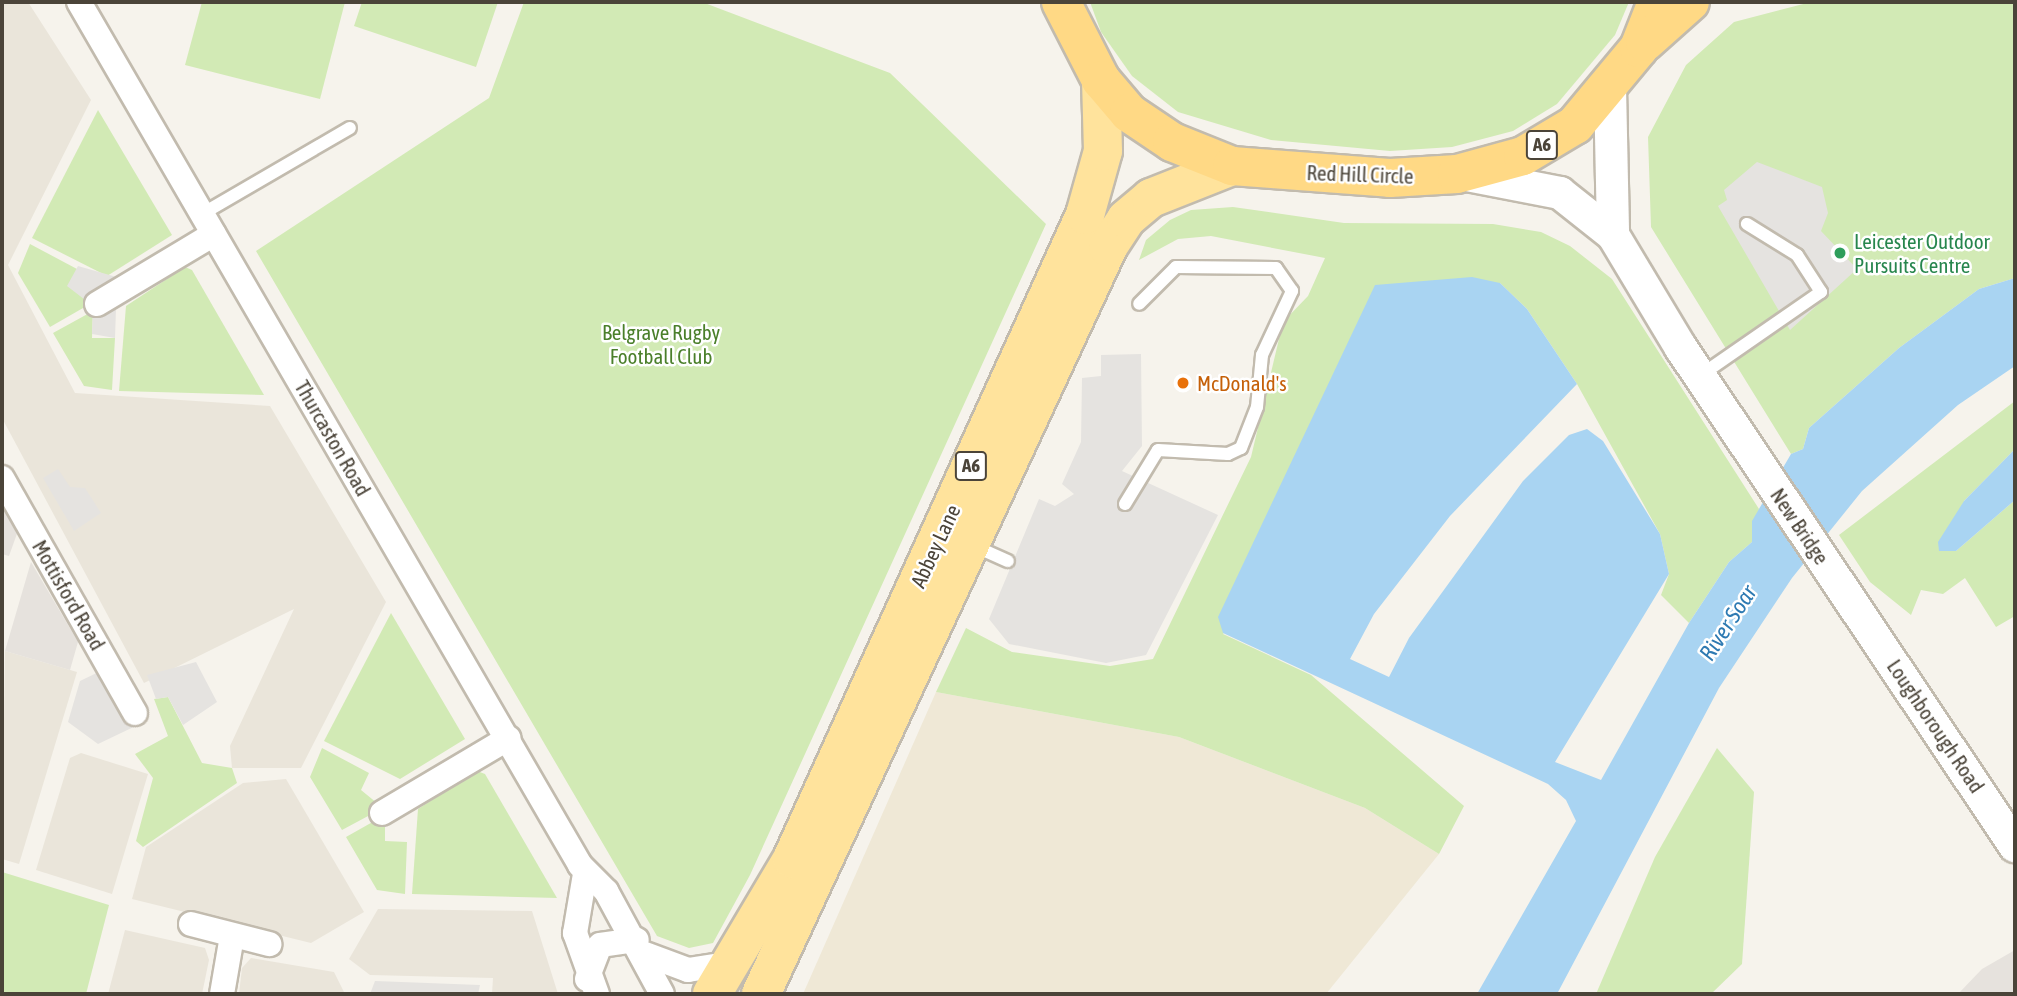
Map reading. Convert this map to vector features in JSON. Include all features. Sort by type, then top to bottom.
[{"type":"highway","name":"Red Hill Circle","points":[[1061,2],[1101,80],[1150,129],[1232,166],[1390,178],[1457,174],[1523,156],[1574,125],[1610,88],[1639,48],[1657,2]]},
{"type":"highway","points":[[1639,48],[1690,2]]},
{"type":"main road","name":"Abbey Lane","points":[[712,994],[734,963],[792,859],[1085,215],[1103,151],[1101,80]]},
{"type":"main road","name":"Abbey Lane","points":[[761,994],[967,543],[1126,219],[1174,185],[1232,166]]},
{"type":"street","name":"Thurcaston Road","points":[[79,2],[509,738],[585,874],[606,891],[641,947],[662,994]]},
{"type":"street","points":[[1610,88],[1614,235]]},
{"type":"street","points":[[1457,174],[1560,193],[1614,235],[1701,375]]},
{"type":"street","points":[[97,304],[208,224]]},
{"type":"street","name":"New Bridge","points":[[1701,375],[1855,607]]},
{"type":"street","name":"Mottisford Road","points":[[2,478],[135,713]]},
{"type":"street","name":"Loughborough Road","points":[[1855,607],[2015,846]]},
{"type":"street","points":[[382,813],[509,738]]},
{"type":"street","points":[[585,874],[575,933],[592,987]]},
{"type":"street","points":[[191,924],[269,944]]},
{"type":"street","points":[[222,994],[232,936]]},
{"type":"street","points":[[592,987],[600,945],[641,947],[688,970],[734,963]]},
{"type":"lane","points":[[208,224],[350,128]]},
{"type":"lane","points":[[1701,375],[1821,292],[1797,255],[1747,224]]},
{"type":"lane","points":[[1125,504],[1158,450],[1228,454],[1241,448],[1257,407],[1262,355],[1292,291],[1276,268],[1176,267],[1139,304]]},
{"type":"lane","points":[[967,543],[1008,561]]},
{"type":"shaded area","points":[[2,2],[28,2],[91,100],[8,265],[75,393],[270,406],[386,602],[301,768],[232,768],[230,746],[294,609],[144,683],[2,418]]},
{"type":"shaded area","points":[[1757,162],[1822,187],[1828,213],[1821,231],[1857,269],[1790,330],[1718,206],[1727,200],[1724,190]]},
{"type":"shaded area","points":[[78,266],[120,278],[131,295],[116,309],[115,338],[92,334],[93,306],[67,286]]},
{"type":"shaded area","points":[[1141,354],[1142,446],[1122,471],[1218,515],[1146,655],[1106,663],[1009,644],[989,619],[1039,499],[1055,506],[1074,494],[1062,484],[1081,442],[1082,378],[1101,376],[1101,355]]},
{"type":"shaded area","points":[[58,469],[70,487],[85,488],[101,513],[74,531],[43,478]]},
{"type":"shaded area","points":[[2,508],[12,511],[19,528],[9,556],[2,554]]},
{"type":"shaded area","points":[[31,562],[78,642],[70,670],[5,651]]},
{"type":"shaded area","points":[[5,651],[77,672],[19,864],[2,859]]},
{"type":"shaded area","points":[[196,662],[217,702],[183,725],[168,697],[156,699],[147,675]]},
{"type":"shaded area","points":[[109,667],[142,723],[98,744],[68,722],[80,681]]},
{"type":"shaded area","points":[[936,692],[1179,737],[1365,808],[1439,854],[1326,994],[803,994]]},
{"type":"shaded area","points":[[81,753],[148,774],[112,894],[36,870],[70,758]]},
{"type":"shaded area","points":[[286,779],[364,912],[311,943],[132,899],[146,847],[243,783]]},
{"type":"shaded area","points":[[378,909],[532,911],[558,994],[492,994],[493,978],[370,975],[349,959]]},
{"type":"shaded area","points":[[125,930],[205,948],[209,960],[202,994],[108,994]]},
{"type":"shaded area","points":[[2015,950],[2015,994],[1958,994],[1982,969]]},
{"type":"shaded area","points":[[251,958],[334,972],[345,994],[239,994],[242,968]]},
{"type":"shaded area","points":[[375,981],[480,985],[478,994],[370,994]]},
{"type":"green space","points":[[202,2],[345,2],[320,99],[185,65]]},
{"type":"green space","points":[[362,2],[498,2],[476,67],[354,26]]},
{"type":"green space","name":"Belgrave Rugby Football Club","points":[[524,2],[702,2],[890,73],[1046,224],[750,875],[713,943],[689,948],[657,936],[256,251],[489,98]]},
{"type":"green space","points":[[1090,2],[1629,2],[1615,35],[1557,104],[1513,131],[1452,147],[1390,151],[1271,140],[1178,112],[1132,76],[1101,32]]},
{"type":"green space","name":"Leicester Outdoor Pursuits Centre","points":[[1811,2],[2015,2],[2015,278],[1979,289],[1899,348],[1809,428],[1803,449],[1791,454],[1651,227],[1648,137],[1686,65],[1734,22]]},
{"type":"green space","points":[[98,110],[172,235],[107,276],[32,238]]},
{"type":"green space","points":[[1233,207],[1344,223],[1493,224],[1541,232],[1570,246],[1612,279],[1759,509],[1752,542],[1729,562],[1689,623],[1661,595],[1669,574],[1660,534],[1577,384],[1527,309],[1500,283],[1223,634],[1311,675],[1464,806],[1439,854],[1365,808],[1179,737],[936,692],[966,628],[1012,652],[1110,666],[1153,659],[1251,457],[1283,322],[1308,296],[1325,258],[1211,236],[1178,239],[1139,260],[1146,240],[1170,220],[1191,210]]},
{"type":"green space","points":[[30,244],[77,269],[90,304],[50,327],[18,273]]},
{"type":"green space","points":[[185,267],[192,270],[264,395],[119,391],[126,306]]},
{"type":"green space","points":[[93,311],[92,338],[115,338],[112,390],[84,386],[53,333]]},
{"type":"green space","points":[[2015,401],[2015,449],[1964,501],[1956,551],[2015,500],[2015,616],[1996,627],[1965,578],[1943,594],[1921,590],[1911,615],[1870,582],[1839,535]]},
{"type":"green space","points":[[391,613],[465,739],[400,779],[324,741]]},
{"type":"green space","points":[[168,697],[202,763],[232,768],[237,783],[143,847],[136,841],[153,778],[135,754],[168,736],[154,699]]},
{"type":"green space","points":[[322,748],[369,773],[361,790],[383,808],[342,830],[310,777]]},
{"type":"green space","points":[[1717,748],[1754,792],[1742,964],[1711,994],[1596,994],[1655,857]]},
{"type":"green space","points":[[477,771],[485,774],[557,898],[412,894],[418,809]]},
{"type":"green space","points":[[385,815],[385,841],[407,842],[405,894],[377,890],[346,837]]},
{"type":"green space","points":[[2,872],[109,905],[86,994],[2,994]]},
{"type":"water","name":"River Soar","points":[[1472,277],[1500,283],[1527,309],[1577,384],[1450,516],[1374,614],[1350,659],[1389,677],[1409,638],[1523,481],[1569,435],[1587,429],[1603,441],[1660,534],[1669,574],[1555,762],[1601,780],[1689,623],[1729,562],[1752,542],[1752,521],[1791,454],[1803,449],[1809,428],[1899,348],[1979,289],[2015,278],[2015,366],[1958,405],[1862,491],[1792,578],[1719,688],[1557,994],[1477,994],[1576,821],[1566,800],[1548,784],[1223,633],[1218,617],[1375,285]]},
{"type":"water","points":[[2015,449],[2015,500],[1956,551],[1939,551],[1938,542],[1964,501]]},
{"type":"place","name":"Leicester Outdoor Pursuits Centre","points":[[1840,253]]},
{"type":"place","name":"McDonald's","points":[[1183,383]]}]
